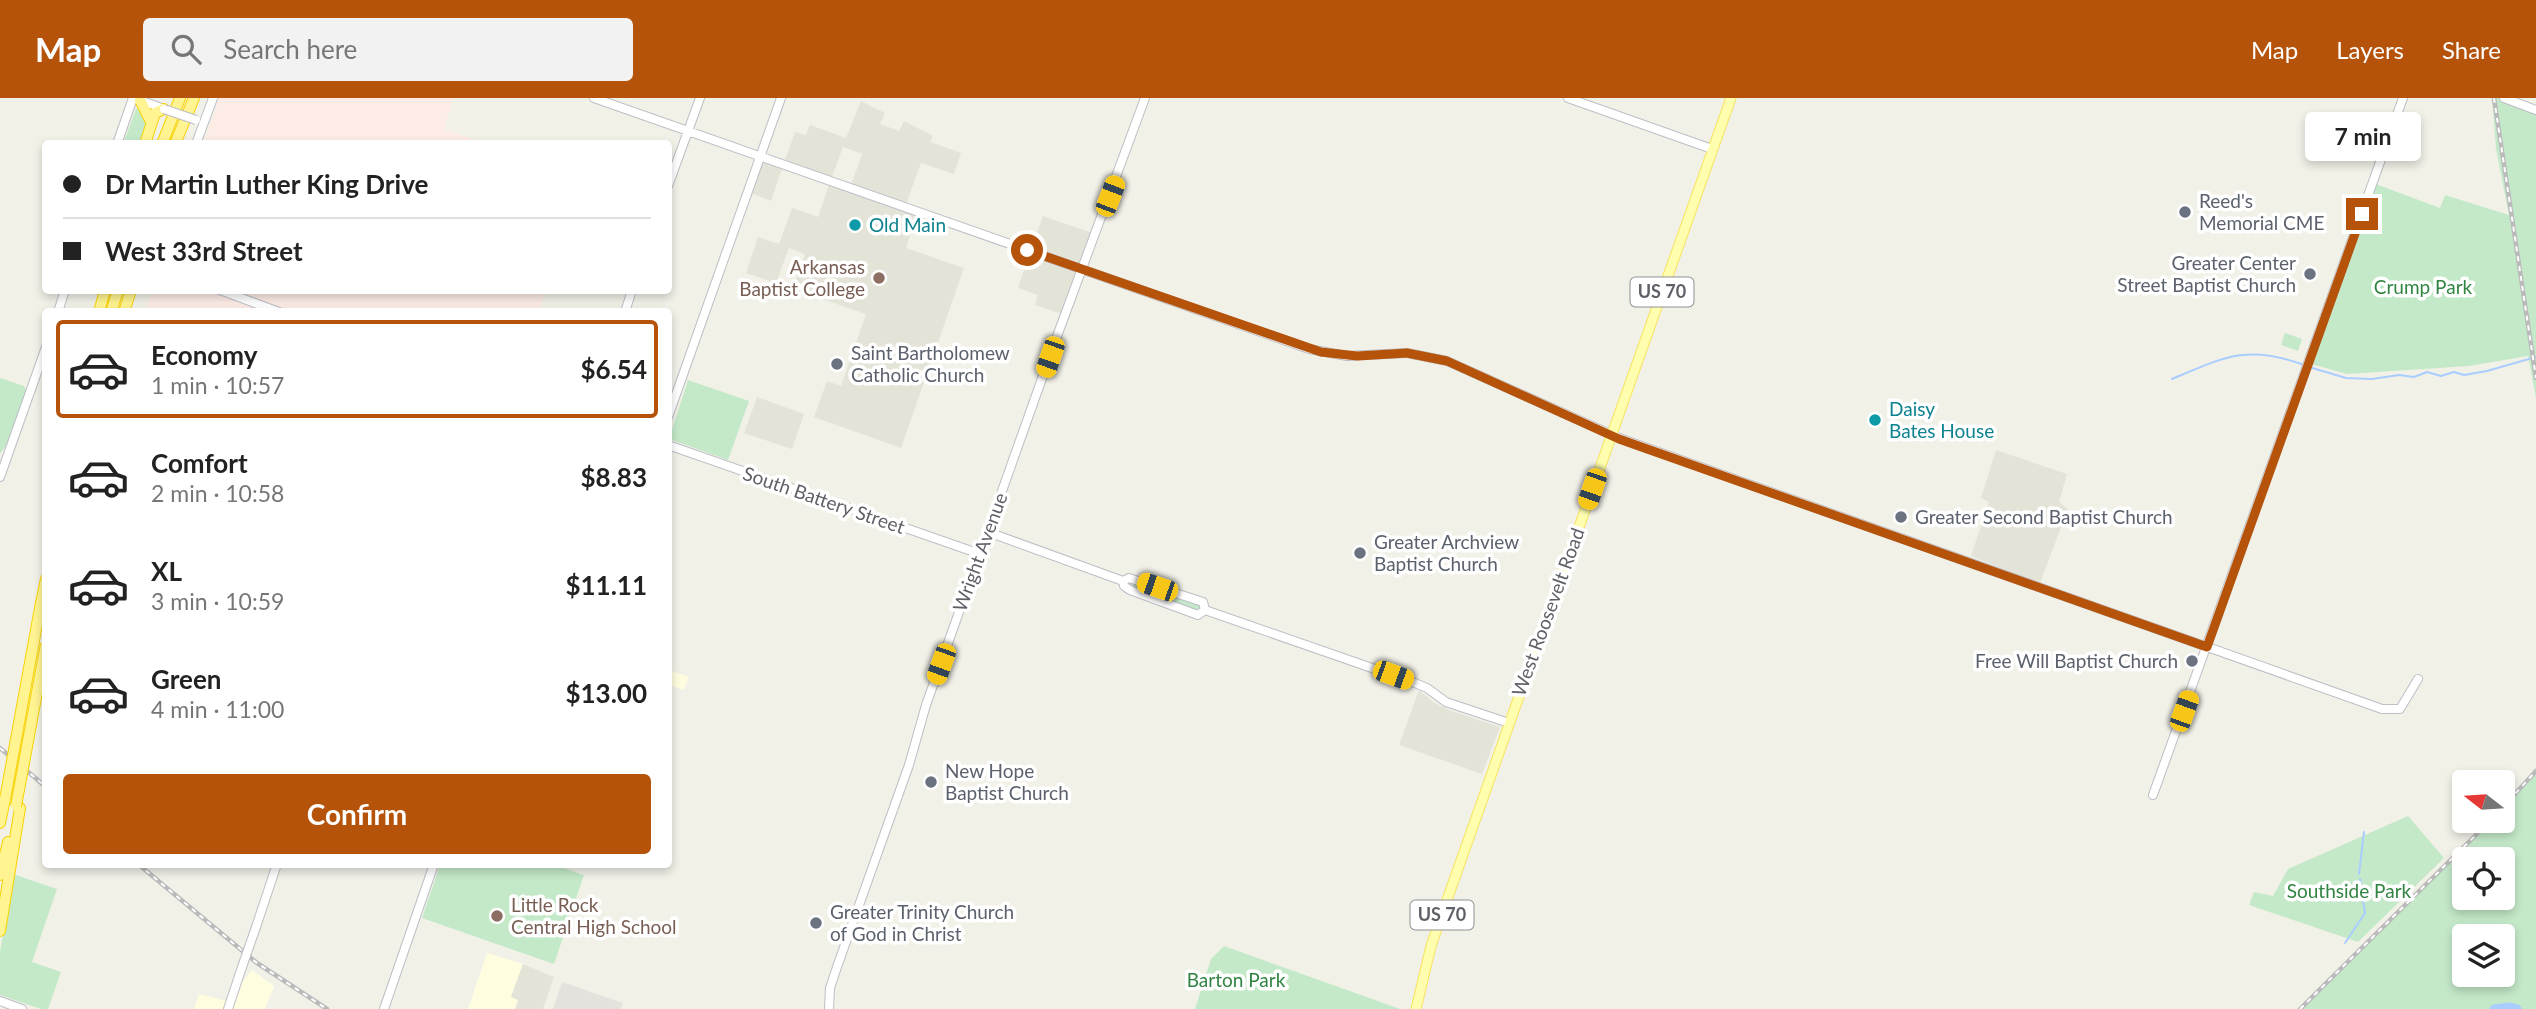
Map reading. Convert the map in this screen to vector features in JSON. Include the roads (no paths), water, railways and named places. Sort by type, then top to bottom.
[{"type":"highway","points":[[164,140],[180,98]]},
{"type":"highway","points":[[177,140],[194,98]]},
{"type":"highway","points":[[136,99],[151,122]]},
{"type":"highway","points":[[146,140],[155,113],[163,109]]},
{"type":"highway","points":[[0,820],[42,598]]},
{"type":"highway","points":[[0,931],[22,769],[42,665]]},
{"type":"highway","points":[[0,875],[18,807]]},
{"type":"main road","name":"West Roosevelt Road","points":[[1416,1009],[1431,946],[1508,723],[1731,98]]},
{"type":"street","points":[[197,140],[200,122],[213,98]]},
{"type":"street","points":[[594,98],[1082,271],[1321,352],[1357,356],[1407,353],[1447,361],[1611,435],[2382,709],[2400,709],[2418,679]]},
{"type":"street","points":[[672,174],[700,98]]},
{"type":"street","points":[[672,406],[781,98]]},
{"type":"street","name":"Wright Avenue","points":[[829,1009],[830,988],[909,765],[926,705],[1145,98]]},
{"type":"street","points":[[1568,98],[1712,149]]},
{"type":"street","points":[[2153,795],[2403,98]]},
{"type":"street","points":[[2504,98],[2536,110]]},
{"type":"street","points":[[119,140],[136,99],[200,122]]},
{"type":"street","points":[[231,294],[268,308]]},
{"type":"street","points":[[0,477],[42,358]]},
{"type":"street","name":"South Battery Street","points":[[672,446],[980,554]]},
{"type":"street","points":[[988,532],[1123,582],[1130,590],[1198,615],[1205,610]]},
{"type":"street","points":[[1123,582],[1129,578],[1192,598],[1203,602],[1205,610]]},
{"type":"street","points":[[1205,610],[1419,685],[1446,702],[1508,723]]},
{"type":"street","points":[[228,1009],[276,868]]},
{"type":"street","points":[[385,1006],[433,868]]},
{"type":"street","points":[[0,1001],[22,1009]]},
{"type":"waterway","points":[[2172,379],[2222,359],[2251,354],[2267,355],[2304,365]]},
{"type":"waterway","points":[[2309,367],[2346,378],[2372,379],[2399,375],[2414,377],[2427,372],[2441,376],[2454,372],[2464,375],[2536,357]]},
{"type":"waterway","points":[[2359,874],[2364,832]]},
{"type":"waterway","points":[[2345,943],[2365,913],[2360,879]]},
{"type":"waterway","points":[[2494,1009],[2517,1009]]},
{"type":"railway","points":[[2494,98],[2536,378]]},
{"type":"railway","points":[[0,748],[42,784]]},
{"type":"railway","points":[[2515,794],[2536,771]]},
{"type":"railway","points":[[2300,1009],[2478,833]]},
{"type":"railway","points":[[143,868],[257,963],[327,1009]]},
{"type":"place","name":"Reed's Memorial CME","points":[[2185,212]]},
{"type":"place","name":"Old Main","points":[[855,225]]},
{"type":"place","name":"Greater Center Street Baptist Church","points":[[2310,274]]},
{"type":"place","name":"Arkansas Baptist College","points":[[879,278]]},
{"type":"place","name":"Saint Bartholomew Catholic Church","points":[[837,364]]},
{"type":"place","name":"Daisy Bates House","points":[[1875,420]]},
{"type":"place","name":"Greater Second Baptist Church","points":[[1901,517]]},
{"type":"place","name":"Greater Archview Baptist Church","points":[[1360,553]]},
{"type":"place","name":"Free Will Baptist Church","points":[[2192,661]]},
{"type":"place","name":"New Hope Baptist Church","points":[[931,782]]},
{"type":"place","name":"Little Rock Central High School","points":[[497,916]]},
{"type":"place","name":"Greater Trinity Church of God in Christ","points":[[816,923]]},
{"type":"park label","name":"Crump Park","points":[[2423,287]]},
{"type":"park label","name":"Southside Park","points":[[2349,891]]},
{"type":"park label","name":"Barton Park","points":[[1236,980]]}]
